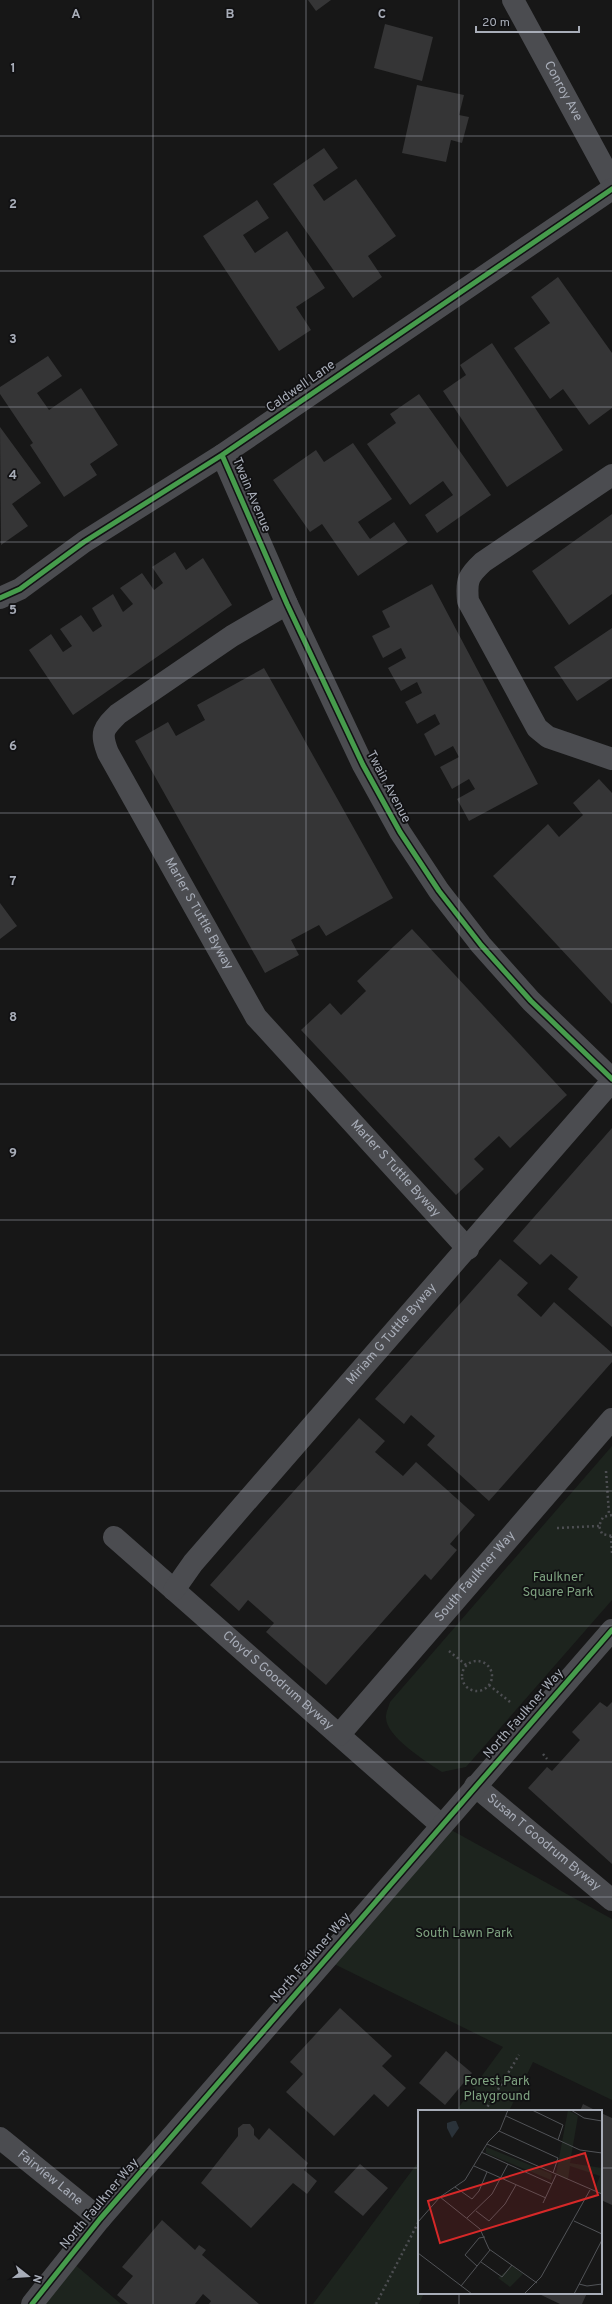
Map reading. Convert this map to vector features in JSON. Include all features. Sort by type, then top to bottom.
[{"type":"street","name":"Conroy Ave","points":[[513,0],[612,182]]},
{"type":"street","name":"Caldwell Lane","points":[[0,598],[20,589],[84,542],[222,455],[612,189]]},
{"type":"street","name":"Twain Avenue","points":[[222,455],[287,604],[363,765],[400,832],[439,891],[481,945],[531,1001],[612,1080]]},
{"type":"street","points":[[612,474],[483,562],[469,575],[466,587],[468,601],[537,728],[548,737],[612,759]]},
{"type":"street","name":"Marler S Tuttle Byway","points":[[287,604],[232,636],[118,714],[106,726],[102,737],[108,753],[256,1017],[468,1249]]},
{"type":"street","name":"Miriam G Tuttle Byway","points":[[174,1590],[193,1563],[316,1420],[468,1249],[612,1080]]},
{"type":"street","name":"South Faulkner Way","points":[[339,1735],[612,1419]]},
{"type":"street","name":"Cloyd S Goodrum Byway","points":[[114,1537],[441,1825]]},
{"type":"street","name":"North Faulkner Way","points":[[32,2304],[100,2219],[612,1630]]},
{"type":"street","name":"Susan T Goodrum Byway","points":[[475,1786],[612,1900]]},
{"type":"street","name":"Fairview Lane","points":[[0,2138],[100,2219]]},
{"type":"path","points":[[589,1445],[605,1460],[610,1515],[603,1517],[599,1526],[602,1534],[611,1536],[612,1553]]},
{"type":"path","points":[[528,1516],[546,1528],[599,1526]]},
{"type":"path","points":[[478,1661],[490,1668],[492,1677],[486,1688],[473,1691],[466,1686],[462,1673],[470,1663],[478,1661]]},
{"type":"path","points":[[486,2110],[519,2055]]},
{"type":"path","points":[[376,2304],[418,2223]]},
{"type":"green space","name":"Faulkner Square Park","points":[[612,1446],[612,1600],[466,1767],[442,1772],[408,1748],[392,1732],[386,1717],[390,1702]]},
{"type":"green space","name":"South Lawn Park","points":[[444,1826],[612,1919],[612,2100],[533,2062],[509,2110],[457,2110],[503,2047],[328,1961]]},
{"type":"green space","points":[[418,2162],[418,2294],[424,2294],[419,2304],[313,2304]]},
{"type":"green space","points":[[72,2262],[121,2304],[38,2304]]},
{"type":"building","points":[[308,0],[331,0],[316,11]]},
{"type":"building","points":[[385,24],[433,37],[422,81],[374,68]]},
{"type":"building","points":[[417,85],[464,95],[459,115],[469,117],[462,143],[451,140],[446,162],[402,153]]},
{"type":"building","points":[[324,148],[338,168],[313,185],[324,201],[356,179],[396,236],[368,256],[382,277],[353,298],[273,184]]},
{"type":"building","points":[[257,200],[269,218],[243,235],[255,253],[287,231],[325,288],[296,307],[311,330],[279,351],[203,236]]},
{"type":"building","points":[[558,277],[612,353],[612,408],[589,425],[563,389],[550,399],[514,348],[550,323],[531,297]]},
{"type":"building","points":[[492,343],[563,450],[507,487],[443,391],[466,375],[460,365]]},
{"type":"building","points":[[48,356],[62,376],[37,393],[49,410],[81,388],[118,445],[90,464],[97,475],[64,497],[30,445],[33,443],[0,394],[0,387]]},
{"type":"building","points":[[419,394],[491,495],[437,533],[425,515],[453,495],[443,481],[410,505],[367,444],[396,423],[390,414]]},
{"type":"building","points":[[0,427],[41,483],[12,504],[28,526],[1,545]]},
{"type":"building","points":[[353,443],[392,499],[358,522],[370,539],[394,522],[408,542],[358,576],[322,524],[310,532],[273,480],[316,450],[324,462]]},
{"type":"building","points":[[612,514],[612,594],[569,625],[532,571]]},
{"type":"building","points":[[175,552],[186,570],[203,558],[232,605],[73,715],[29,650],[51,634],[63,652],[72,646],[60,629],[81,615],[93,632],[102,626],[92,608],[113,594],[123,612],[133,604],[120,588],[142,573],[154,590],[163,583],[152,567]]},
{"type":"building","points":[[432,584],[538,784],[469,821],[457,799],[475,789],[469,779],[452,789],[440,767],[459,757],[453,746],[435,756],[424,734],[440,724],[435,714],[417,724],[405,702],[422,693],[417,682],[401,691],[388,668],[406,658],[401,648],[383,658],[372,636],[390,627],[382,611]]},
{"type":"building","points":[[612,628],[612,678],[577,701],[554,667]]},
{"type":"building","points":[[264,668],[393,898],[326,936],[319,925],[291,940],[299,955],[265,973],[135,741],[168,722],[176,736],[205,720],[197,705]]},
{"type":"building","points":[[599,779],[612,793],[612,1004],[493,876],[548,824],[559,837],[583,815],[573,803]]},
{"type":"building","points":[[0,903],[17,926],[0,939]]},
{"type":"building","points":[[412,929],[567,1095],[510,1148],[499,1136],[474,1159],[484,1169],[456,1195],[301,1030],[330,1003],[341,1015],[366,991],[357,981]]},
{"type":"building","points":[[612,1128],[612,1327],[568,1289],[578,1277],[551,1254],[540,1265],[513,1241]]},
{"type":"building","points":[[500,1259],[528,1283],[517,1295],[541,1317],[554,1302],[612,1353],[612,1362],[489,1501],[427,1445],[435,1436],[411,1415],[404,1424],[375,1399]]},
{"type":"building","points":[[359,1418],[385,1441],[375,1452],[403,1476],[416,1462],[475,1515],[450,1544],[457,1550],[431,1580],[425,1574],[326,1685],[266,1632],[274,1623],[248,1600],[239,1611],[210,1585]]},
{"type":"building","points":[[600,1702],[607,1707],[612,1702],[612,1864],[528,1788],[547,1767],[552,1771],[580,1740],[572,1732]]},
{"type":"building","points":[[340,2008],[392,2056],[382,2066],[406,2088],[388,2107],[374,2094],[334,2136],[286,2092],[303,2074],[290,2062]]},
{"type":"building","points":[[446,2051],[472,2073],[445,2105],[419,2083]]},
{"type":"building","points":[[583,2104],[595,2110],[580,2110]]},
{"type":"building","points":[[602,2113],[612,2118],[612,2205],[602,2200]]},
{"type":"building","points":[[243,2124],[250,2124],[254,2129],[254,2135],[259,2140],[269,2128],[308,2163],[304,2170],[317,2181],[307,2194],[293,2183],[251,2228],[201,2183],[238,2136],[238,2128]]},
{"type":"building","points":[[360,2164],[388,2188],[363,2216],[334,2192]]},
{"type":"building","points":[[162,2220],[195,2250],[199,2245],[206,2250],[202,2255],[259,2304],[209,2304],[211,2301],[203,2294],[195,2304],[128,2304],[117,2295],[133,2276],[122,2267]]},
{"type":"building","points":[[539,2294],[587,2294],[582,2304],[560,2304]]},
{"type":"cycle path","points":[[0,598],[20,589],[84,542],[222,455],[612,189]]},
{"type":"cycle path","points":[[222,455],[287,604],[363,765],[400,832],[439,891],[481,945],[531,1001],[612,1079]]},
{"type":"cycle path","points":[[32,2304],[100,2219],[612,1630]]},
{"type":"park label","name":"Forest Park Playground","points":[[497,2090]]}]
